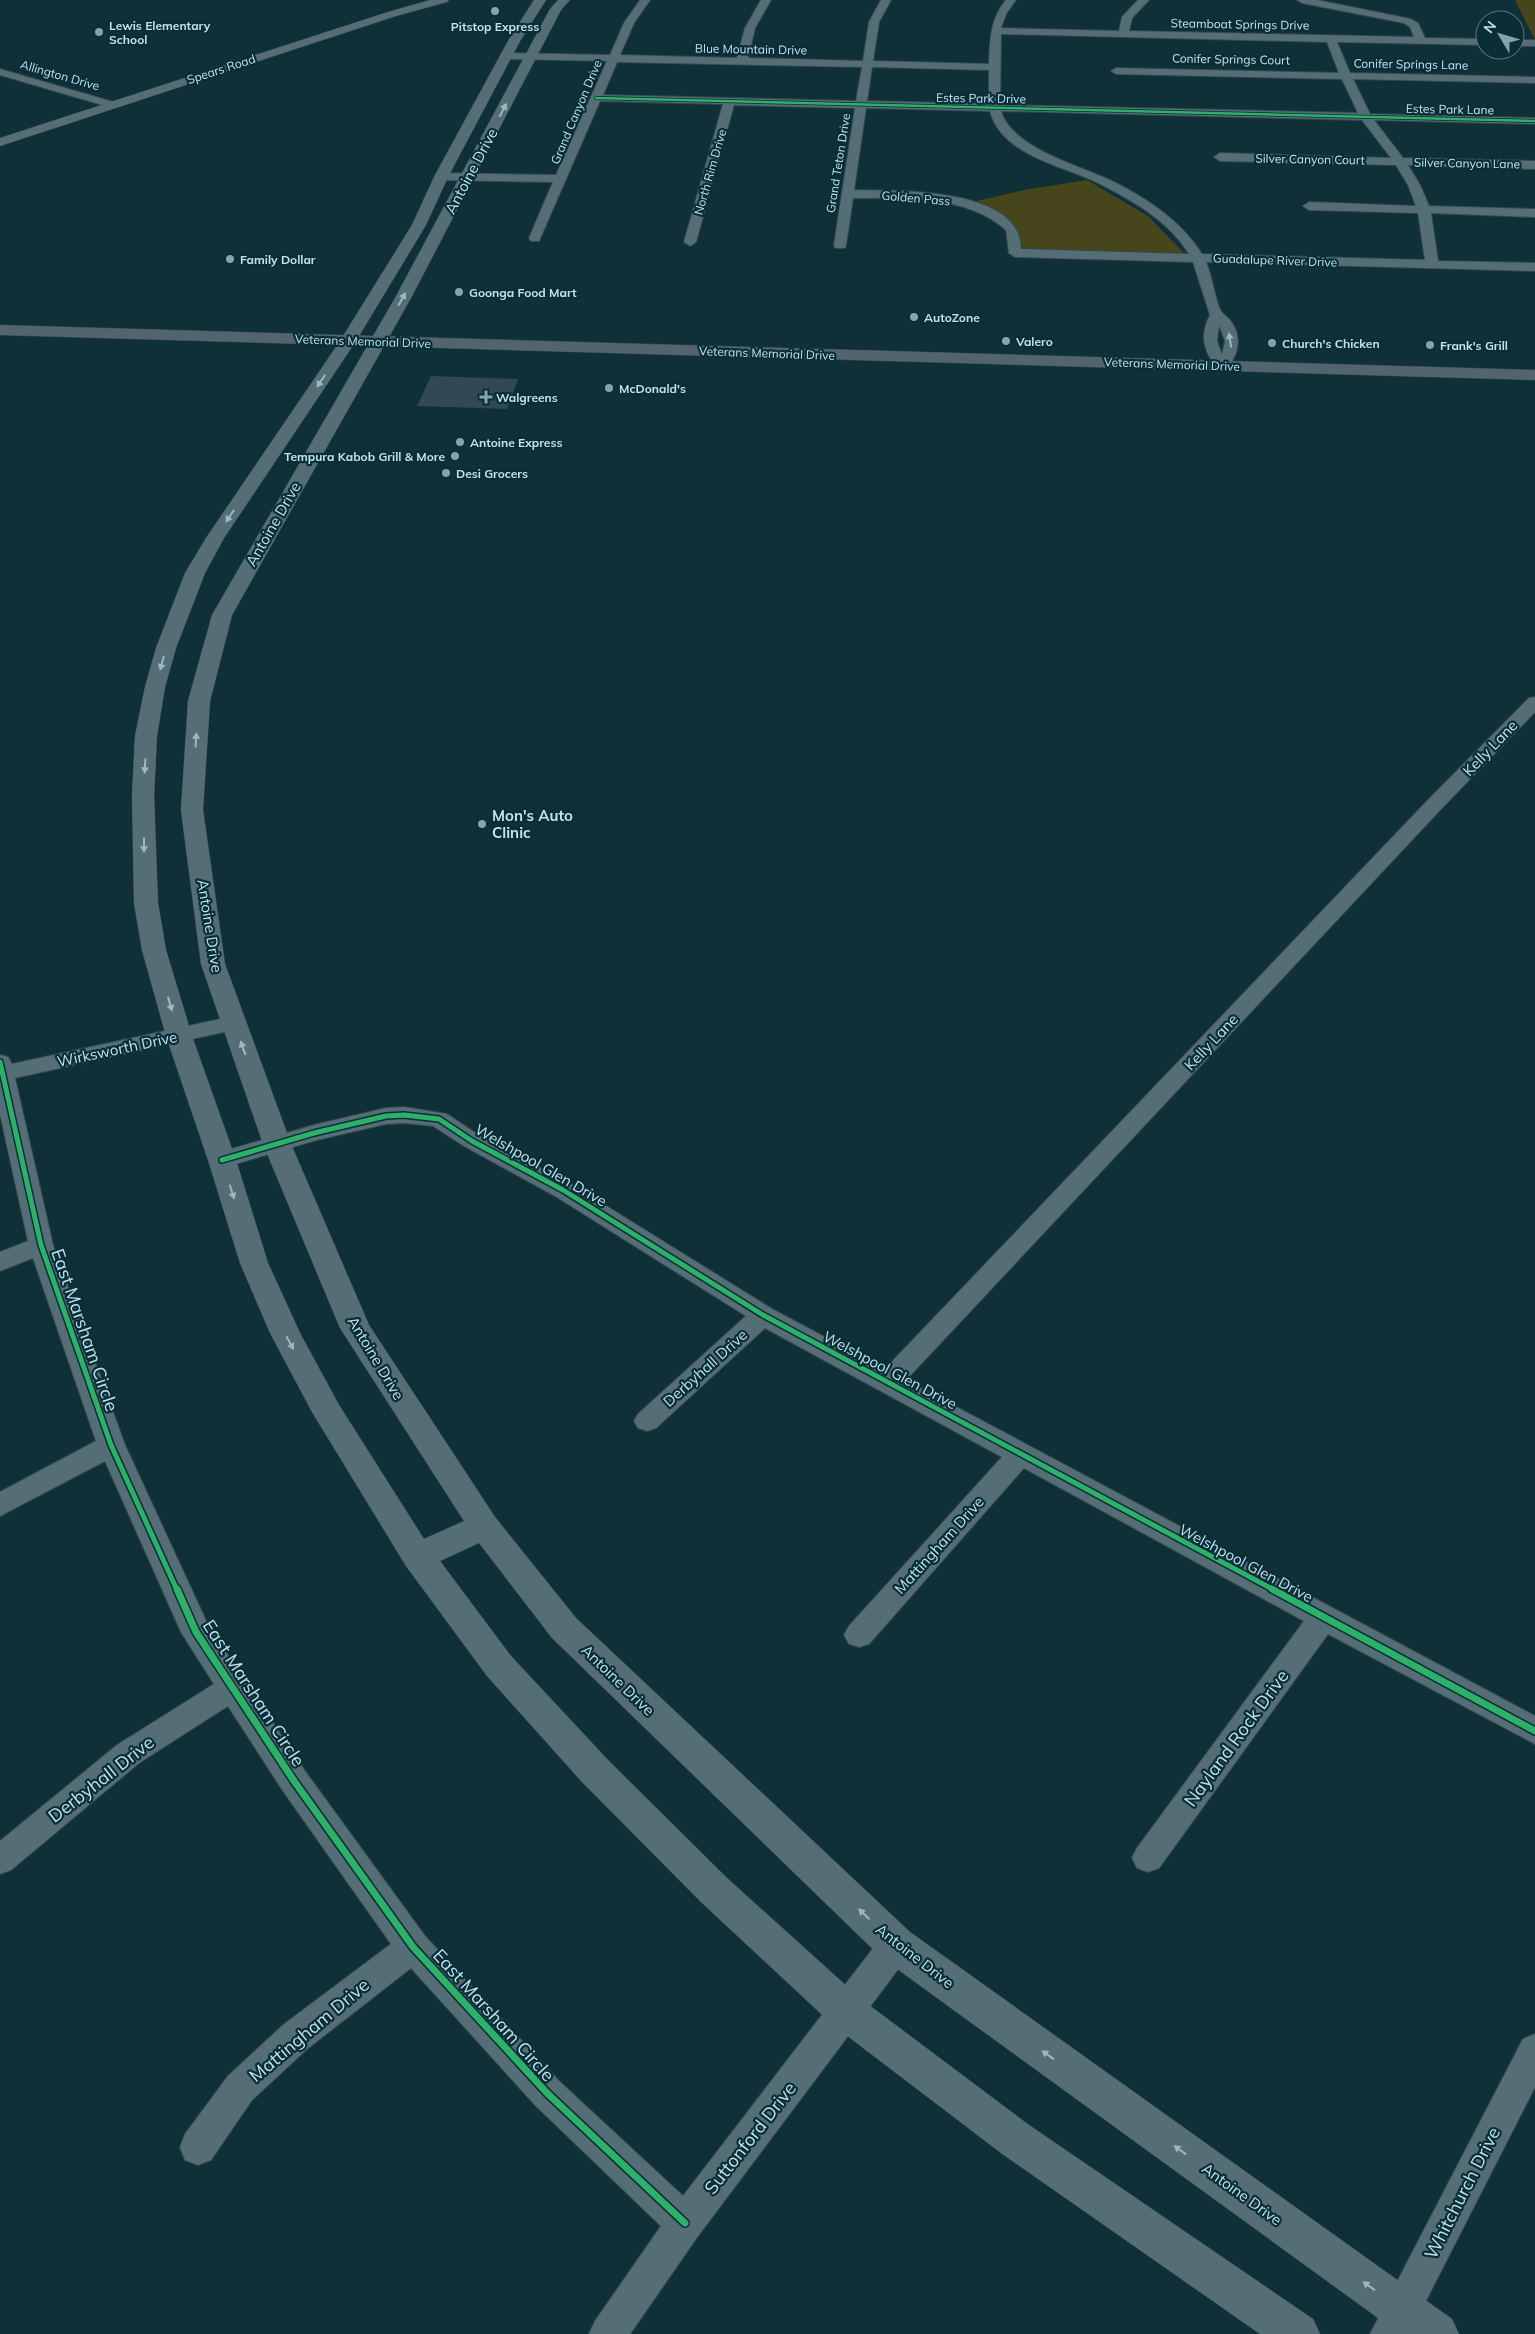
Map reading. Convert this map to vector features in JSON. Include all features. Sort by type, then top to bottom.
[{"type":"main road","name":"Spears Road","points":[[0,142],[388,15],[443,0]]},
{"type":"main road","name":"Antoine Drive","points":[[540,0],[441,177],[412,236],[348,341],[215,538],[195,573],[166,648],[155,687],[146,736],[144,867],[146,903],[154,950],[179,1036],[222,1160],[254,1264],[285,1333],[327,1412],[418,1557],[499,1666],[595,1771],[714,1890],[847,2012],[1015,2139],[1298,2334]]},
{"type":"main road","name":"Antoine Drive","points":[[564,0],[556,9],[469,177],[378,342],[222,615],[199,701],[192,810],[213,964],[277,1144],[355,1328],[484,1526],[564,1628],[896,1945],[1395,2322],[1437,2334]]},
{"type":"main road","points":[[412,236],[436,237]]},
{"type":"main road","name":"Veterans Memorial Drive","points":[[0,330],[1535,375]]},
{"type":"main road","points":[[418,1557],[484,1526]]},
{"type":"street","name":"Grand Canyon Drive","points":[[536,238],[629,22],[645,0]]},
{"type":"street","points":[[742,61],[750,28],[766,0]]},
{"type":"street","name":"Grand Teton Drive","points":[[840,245],[874,22],[886,0]]},
{"type":"street","points":[[1011,0],[999,15],[995,31],[995,108],[1000,123],[1009,133],[1038,152],[1101,180],[1137,200],[1172,226],[1198,258],[1206,282],[1209,300],[1217,315],[1227,325],[1232,342],[1230,356],[1222,366],[1213,355],[1210,342],[1210,326],[1217,315]]},
{"type":"street","points":[[1123,34],[1128,17],[1144,0]]},
{"type":"street","points":[[1302,0],[1407,21],[1414,25],[1421,40]]},
{"type":"street","name":"Steamboat Springs Drive","points":[[995,31],[1475,42]]},
{"type":"street","points":[[1332,39],[1346,76],[1366,117],[1399,161],[1418,192],[1425,210],[1431,237],[1432,264]]},
{"type":"street","name":"Blue Mountain Drive","points":[[507,56],[994,67]]},
{"type":"street","name":"Conifer Springs Court","points":[[1116,71],[1346,76]]},
{"type":"street","name":"Allington Drive","points":[[0,72],[113,105]]},
{"type":"street","name":"Conifer Springs Lane","points":[[1346,76],[1535,80]]},
{"type":"street","name":"Estes Park Drive","points":[[596,98],[1366,117]]},
{"type":"street","name":"North Rim Drive","points":[[690,242],[730,102]]},
{"type":"street","name":"Estes Park Lane","points":[[1366,117],[1535,121]]},
{"type":"street","name":"Silver Canyon Court","points":[[1220,157],[1399,161]]},
{"type":"street","name":"Silver Canyon Lane","points":[[1399,161],[1535,165]]},
{"type":"street","points":[[441,177],[562,179]]},
{"type":"street","name":"Golden Pass","points":[[848,194],[938,198],[977,208],[1000,218],[1010,226],[1015,240],[1015,253]]},
{"type":"street","points":[[1309,206],[1535,213]]},
{"type":"street","name":"Guadalupe River Drive","points":[[1015,253],[1535,267]]},
{"type":"street","name":"Kelly Lane","points":[[888,1382],[1435,804],[1535,702]]},
{"type":"street","name":"Wirksworth Drive","points":[[1,1070],[179,1036],[234,1023]]},
{"type":"street","name":"East Marsham Circle","points":[[1,1070],[41,1245],[111,1445],[196,1632],[294,1781],[413,1947],[547,2093],[685,2223]]},
{"type":"street","name":"Welshpool Glen Drive","points":[[222,1160],[386,1116],[404,1115],[439,1119],[472,1140],[563,1190],[763,1315],[1535,1731]]},
{"type":"street","points":[[0,1262],[41,1245]]},
{"type":"street","name":"Derbyhall Drive","points":[[646,1421],[763,1315]]},
{"type":"street","points":[[0,1505],[111,1445]]},
{"type":"street","name":"Mattingham Drive","points":[[859,1635],[1020,1455]]},
{"type":"street","name":"Nayland Rock Drive","points":[[1148,1858],[1323,1618]]},
{"type":"street","name":"Derbyhall Drive","points":[[0,1860],[128,1754],[232,1688]]},
{"type":"street","name":"Suttonford Drive","points":[[608,2334],[685,2223],[896,1945]]},
{"type":"street","name":"Mattingham Drive","points":[[198,2147],[240,2088],[295,2037],[413,1947]]},
{"type":"street","name":"Whitchurch Drive","points":[[1395,2322],[1535,2052]]},
{"type":"shaded area","points":[[1515,0],[1535,0],[1535,40],[1525,20],[1525,10],[1520,10]]},
{"type":"shaded area","points":[[1087,180],[1148,216],[1186,255],[1023,250],[1017,232],[1007,219],[994,209],[977,201],[1024,190]]},
{"type":"building","name":"Walgreens","points":[[431,376],[518,379],[507,409],[417,406]]},
{"type":"cycle path","points":[[596,98],[1535,121]]},
{"type":"cycle path","points":[[0,1062],[41,1245],[111,1445],[196,1632],[294,1781],[413,1947],[547,2093],[685,2223]]},
{"type":"cycle path","points":[[222,1160],[314,1133],[386,1116],[404,1115],[439,1119],[472,1141],[563,1190],[763,1315],[1535,1731]]},
{"type":"place","name":"Pitstop Express","points":[[495,11]]},
{"type":"place","name":"Lewis Elementary School","points":[[99,32]]},
{"type":"place","name":"Family Dollar","points":[[230,259]]},
{"type":"place","name":"Goonga Food Mart","points":[[459,292]]},
{"type":"place","name":"AutoZone","points":[[914,317]]},
{"type":"place","name":"Valero","points":[[1006,341]]},
{"type":"place","name":"Church's Chicken","points":[[1272,343]]},
{"type":"place","name":"Frank's Grill","points":[[1430,345]]},
{"type":"place","name":"McDonald's","points":[[609,388]]},
{"type":"place","name":"Walgreens","points":[[486,397]]},
{"type":"place","name":"Antoine Express","points":[[460,442]]},
{"type":"place","name":"Tempura Kabob Grill & More","points":[[455,456]]},
{"type":"place","name":"Desi Grocers","points":[[446,473]]},
{"type":"place","name":"Mon's Auto Clinic","points":[[482,824]]}]
